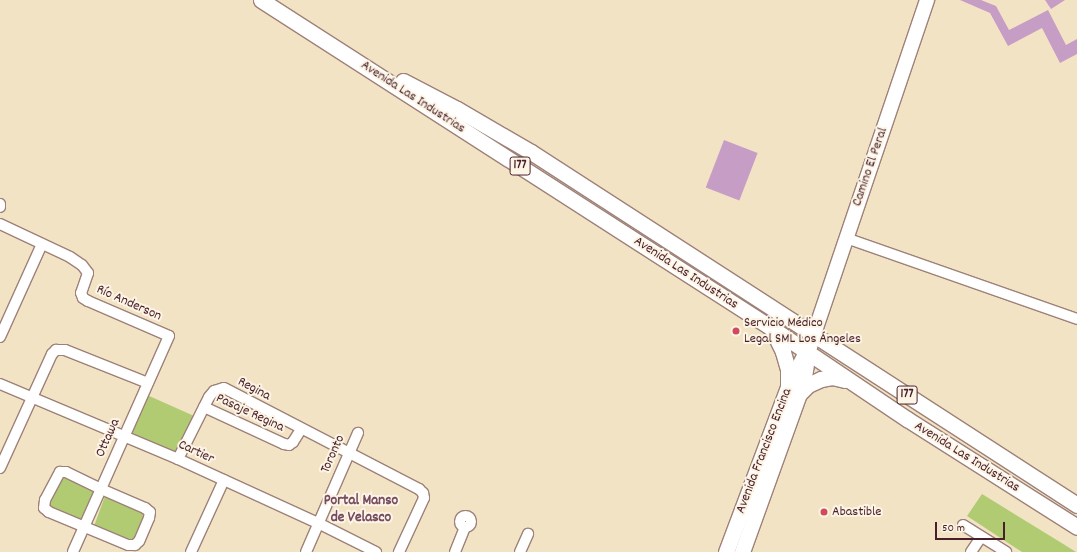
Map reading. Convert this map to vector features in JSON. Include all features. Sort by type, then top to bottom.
[{"type":"main road","name":"Avenida Las Industrias","points":[[261,0],[770,326],[850,382],[1077,527]]},
{"type":"main road","name":"Avenida Las Industrias","points":[[334,46],[434,97],[495,131],[814,334],[1077,505]]},
{"type":"main road","points":[[770,326],[784,352],[793,391],[821,379],[832,377],[850,382]]},
{"type":"main road","name":"Avenida Francisco Encina","points":[[735,550],[814,334]]},
{"type":"street","name":"Camino El Peral","points":[[814,334],[927,0]]},
{"type":"street","points":[[0,224],[42,244],[0,337]]},
{"type":"street","points":[[846,238],[1077,320]]},
{"type":"street","name":"Río Anderson","points":[[42,244],[70,257],[87,271],[88,276],[82,290],[83,298],[169,336]]},
{"type":"street","name":"Ottawa","points":[[73,552],[169,336]]},
{"type":"street","points":[[0,468],[52,354],[60,349],[148,383]]},
{"type":"street","name":"Cartier","points":[[0,384],[125,435],[318,523],[376,552]]},
{"type":"street","name":"Regina","points":[[178,459],[204,407],[214,391],[224,388],[419,489],[423,493],[424,498],[399,552]]},
{"type":"street","name":"Pasaje Regina","points":[[204,407],[284,444],[289,445],[293,442],[301,429]]},
{"type":"street","name":"Toronto","points":[[306,552],[358,433]]},
{"type":"street","points":[[60,472],[66,472],[101,489],[146,508],[150,512],[139,541],[135,545],[128,545],[84,528],[49,512],[44,508],[45,500],[60,472]]},
{"type":"street","points":[[191,552],[224,480]]},
{"type":"street","points":[[963,525],[1006,552]]},
{"type":"street","points":[[455,552],[465,527]]},
{"type":"street","points":[[520,552],[528,534]]},
{"type":"street","points":[[971,552],[981,537]]},
{"type":"green space","points":[[147,395],[196,417],[178,457],[129,435]]},
{"type":"green space","points":[[60,475],[96,491],[80,521],[50,511],[46,504]]},
{"type":"green space","points":[[982,494],[1076,552],[1022,552],[967,516]]},
{"type":"green space","points":[[105,496],[146,511],[135,541],[94,526]]},
{"type":"building","points":[[960,0],[981,0],[996,6],[1009,30],[1048,10],[1066,45],[1077,39],[1077,54],[1060,63],[1042,28],[1008,46],[990,13]]},
{"type":"building","points":[[1045,0],[1065,0],[1051,9]]},
{"type":"building","points":[[724,140],[758,153],[739,201],[706,188]]},
{"type":"place","name":"Servicio Médico Legal SML Los Ángeles","points":[[736,331]]},
{"type":"place","name":"Abastible","points":[[824,512]]},
{"type":"district","name":"Portal Manso de Velasco","points":[[361,510]]}]
